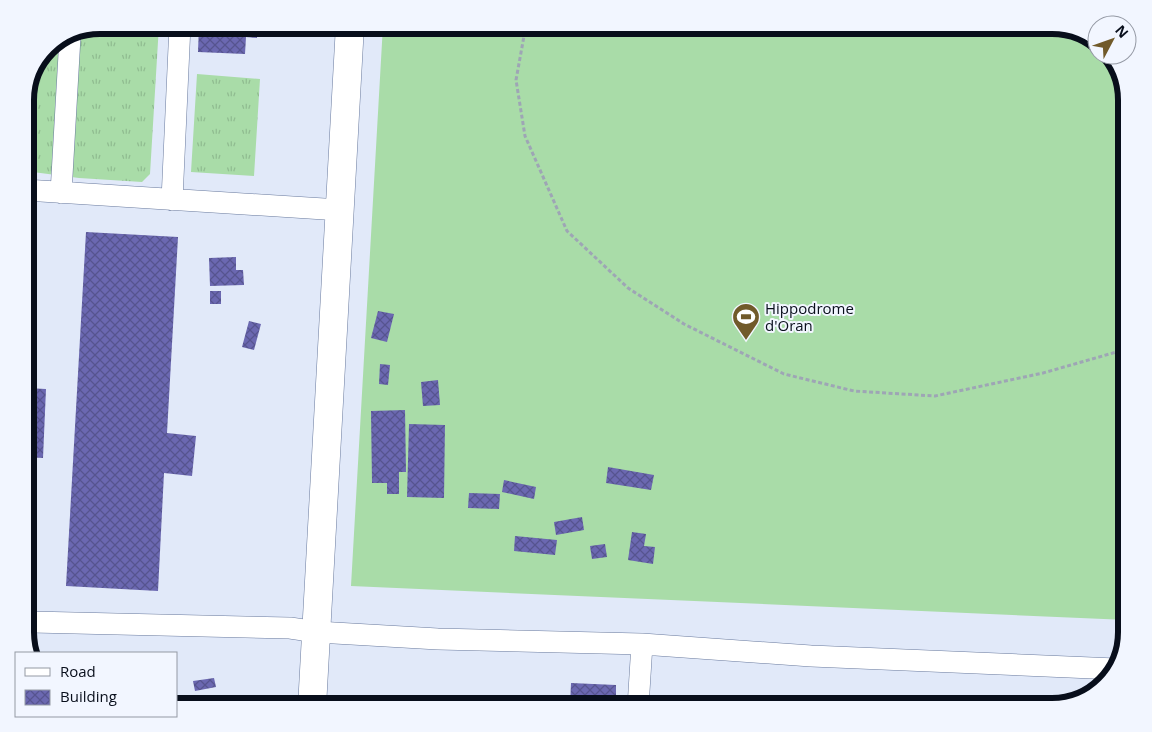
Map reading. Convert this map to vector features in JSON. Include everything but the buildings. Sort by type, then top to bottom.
[{"type":"main road","points":[[313,698],[350,34]]},
{"type":"street","points":[[172,200],[180,34]]},
{"type":"street","points":[[61,193],[70,42]]},
{"type":"street","points":[[34,191],[340,210]]},
{"type":"street","points":[[34,622],[290,628],[317,632],[438,639],[642,644],[812,656],[1107,669]]},
{"type":"street","points":[[639,698],[642,644]]},
{"type":"path","points":[[524,34],[516,80],[525,136],[567,231],[628,288],[684,324],[784,374],[854,391],[935,396],[1043,373],[1118,352]]},
{"type":"green space","points":[[158,34],[150,174],[142,182],[79,178],[34,172],[34,96],[36,83],[47,60],[56,50],[67,43],[87,35]]},
{"type":"green space","name":"Hippodrome d'Oran","points":[[382,34],[1060,34],[1087,44],[1087,65],[1108,65],[1118,92],[1118,620],[351,586]]},
{"type":"green space","points":[[197,74],[260,79],[254,176],[191,172]]},
{"type":"place","name":"Hippodrome d'Oran","points":[[746,341]]}]
